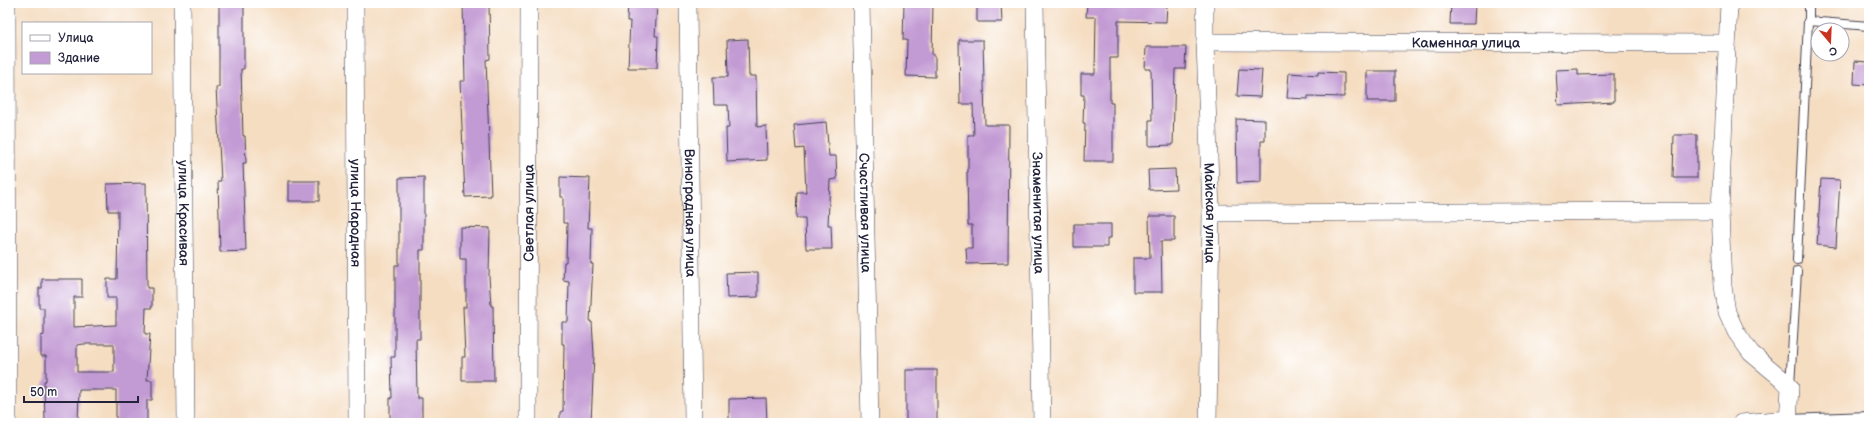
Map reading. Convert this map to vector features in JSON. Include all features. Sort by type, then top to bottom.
[{"type":"street","points":[[7,3],[8,423]]},
{"type":"street","name":"улица Красивая","points":[[182,3],[186,423]]},
{"type":"street","name":"улица Народная","points":[[355,3],[357,423]]},
{"type":"street","name":"Светлая улица","points":[[528,423],[529,3]]},
{"type":"street","name":"Виноградная улица","points":[[688,3],[694,423]]},
{"type":"street","name":"Счастливая улица","points":[[861,3],[870,423]]},
{"type":"street","name":"Знаменитая улица","points":[[1035,3],[1042,423]]},
{"type":"street","name":"Майская улица","points":[[1205,3],[1211,213],[1208,423]]},
{"type":"street","points":[[1729,3],[1720,212],[1723,286],[1727,312],[1736,332],[1751,353],[1790,387],[1788,421],[1741,423]]},
{"type":"street","name":"Каменная улица","points":[[1205,42],[1727,43]]},
{"type":"street","points":[[1211,213],[1720,212]]},
{"type":"lane","points":[[1808,18],[1809,3]]},
{"type":"lane","points":[[1797,260],[1808,21],[1868,25]]},
{"type":"lane","points":[[1790,387],[1797,271]]},
{"type":"lane","points":[[1788,421],[1869,416]]},
{"type":"building","points":[[219,3],[244,3],[244,69],[241,69],[243,136],[245,136],[246,163],[243,163],[246,251],[220,252],[218,181],[221,181],[216,87],[219,87]]},
{"type":"building","points":[[463,3],[489,3],[490,59],[486,60],[491,196],[465,197],[460,81],[465,81]]},
{"type":"building","points":[[628,3],[657,3],[655,36],[658,36],[657,68],[628,68],[630,21],[627,21]]},
{"type":"building","points":[[904,3],[933,3],[932,55],[935,55],[935,77],[906,76],[907,40],[903,40]]},
{"type":"building","points":[[977,3],[1001,3],[1002,22],[977,22]]},
{"type":"building","points":[[1087,3],[1167,3],[1166,22],[1118,21],[1118,58],[1110,58],[1110,103],[1113,103],[1113,161],[1084,161],[1085,123],[1083,123],[1084,95],[1081,95],[1081,74],[1095,74],[1096,17],[1086,17]]},
{"type":"building","points":[[1451,3],[1475,3],[1474,24],[1450,24]]},
{"type":"building","points":[[748,39],[749,76],[756,76],[757,127],[766,126],[767,160],[727,162],[726,128],[729,128],[728,105],[714,105],[713,77],[728,77],[727,40]]},
{"type":"building","points":[[959,40],[983,40],[985,125],[1009,125],[1008,263],[967,264],[966,248],[972,248],[972,225],[968,225],[967,172],[968,135],[974,135],[973,104],[960,104]]},
{"type":"building","points":[[1146,47],[1186,47],[1185,69],[1175,69],[1173,145],[1149,146],[1149,120],[1152,120],[1151,69],[1145,69]]},
{"type":"building","points":[[1855,61],[1869,62],[1869,85],[1854,84]]},
{"type":"building","points":[[1239,69],[1262,70],[1260,97],[1237,96]]},
{"type":"building","points":[[1578,69],[1578,75],[1614,74],[1614,102],[1558,105],[1556,70]]},
{"type":"building","points":[[1367,71],[1395,71],[1395,101],[1367,101]]},
{"type":"building","points":[[1318,72],[1344,73],[1344,97],[1308,96],[1308,99],[1287,98],[1289,73],[1318,75]]},
{"type":"building","points":[[1236,119],[1265,120],[1265,141],[1261,141],[1261,182],[1237,183]]},
{"type":"building","points":[[826,122],[829,156],[836,156],[837,179],[830,180],[828,225],[831,225],[832,249],[806,249],[805,218],[796,218],[797,192],[806,192],[804,148],[796,149],[794,125]]},
{"type":"building","points":[[1674,135],[1697,135],[1697,178],[1673,178]]},
{"type":"building","points":[[1175,169],[1176,189],[1149,190],[1148,170]]},
{"type":"building","points":[[424,177],[424,250],[420,250],[420,339],[416,339],[417,398],[422,398],[422,423],[390,423],[390,398],[392,398],[391,357],[395,357],[395,265],[399,265],[399,178]]},
{"type":"building","points":[[560,177],[590,178],[588,228],[592,228],[591,264],[593,264],[590,322],[592,322],[594,355],[591,423],[560,423],[560,412],[563,411],[564,344],[562,344],[562,322],[568,322],[569,281],[563,280],[564,262],[566,262],[567,223],[563,223],[563,197],[560,197]]},
{"type":"building","points":[[1821,179],[1840,180],[1836,247],[1817,245]]},
{"type":"building","points":[[289,181],[319,181],[319,201],[289,201]]},
{"type":"building","points":[[146,183],[147,288],[152,288],[152,308],[146,308],[145,334],[150,334],[147,380],[152,380],[152,400],[147,400],[147,423],[116,423],[116,390],[79,390],[78,423],[45,423],[44,381],[46,381],[46,356],[41,356],[41,336],[44,335],[44,308],[39,308],[39,288],[42,288],[42,279],[82,279],[82,297],[74,297],[74,327],[116,325],[116,298],[107,298],[107,279],[117,279],[118,211],[108,211],[107,184]],"holes":[[[114,344],[114,372],[77,372],[77,345]]]},
{"type":"building","points":[[1149,216],[1174,216],[1174,241],[1161,241],[1162,292],[1133,292],[1133,258],[1150,258]]},
{"type":"building","points":[[1074,224],[1111,224],[1111,238],[1107,238],[1107,247],[1074,247]]},
{"type":"building","points":[[460,227],[490,228],[489,276],[491,306],[493,306],[494,381],[462,381],[462,357],[465,357],[463,307],[466,307],[466,259],[460,259]]},
{"type":"building","points":[[758,272],[758,297],[727,298],[726,273]]},
{"type":"building","points":[[906,370],[937,370],[937,423],[906,423]]},
{"type":"building","points":[[766,398],[767,423],[729,423],[729,399]]}]
